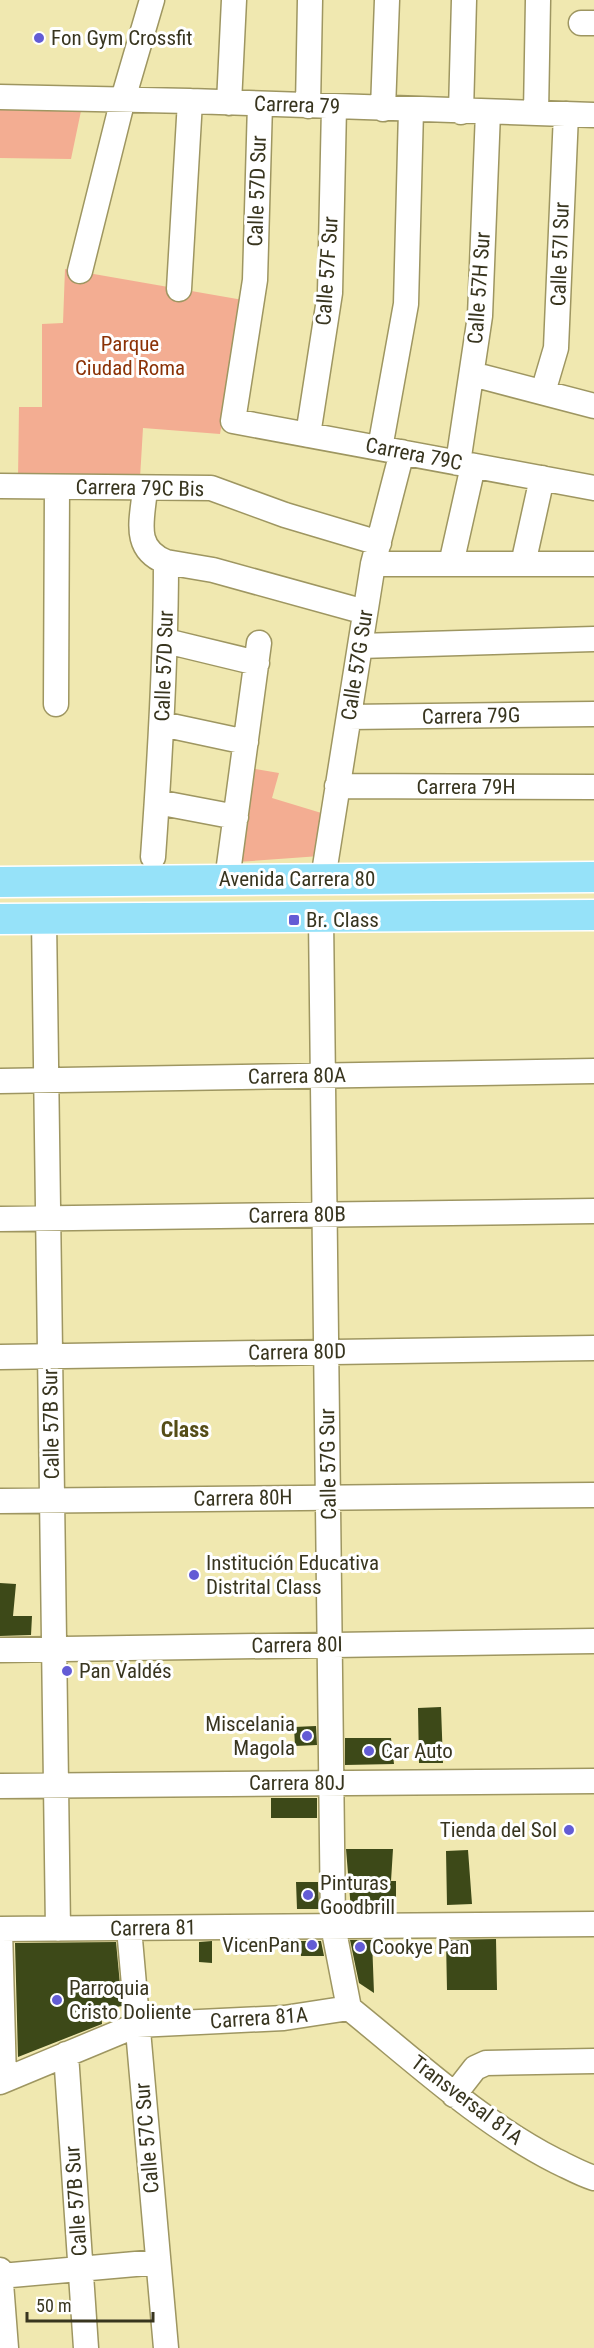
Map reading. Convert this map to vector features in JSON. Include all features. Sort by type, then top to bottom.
[{"type":"main road","name":"Avenida Carrera 80","points":[[0,882],[594,877]]},
{"type":"main road","name":"Avenida Carrera 80","points":[[0,919],[321,917],[593,922]]},
{"type":"street","points":[[80,271],[123,99],[152,0]]},
{"type":"street","points":[[230,103],[234,0]]},
{"type":"street","points":[[308,106],[310,0]]},
{"type":"street","points":[[383,109],[387,0]]},
{"type":"street","points":[[461,112],[464,0]]},
{"type":"street","points":[[536,113],[538,0]]},
{"type":"street","name":"Carrera 79","points":[[0,97],[594,115]]},
{"type":"street","points":[[179,289],[190,101]]},
{"type":"street","name":"Calle 57D Sur","points":[[233,421],[255,280],[260,104]]},
{"type":"street","name":"Calle 57F Sur","points":[[308,435],[330,293],[334,107]]},
{"type":"street","name":"Calle 57G Sur","points":[[323,879],[391,450],[406,304],[411,110]]},
{"type":"street","name":"Calle 57H Sur","points":[[451,564],[466,464],[472,374],[480,316],[488,112]]},
{"type":"street","name":"Calle 57I Sur","points":[[543,392],[556,348],[566,114]]},
{"type":"street","points":[[472,374],[594,406]]},
{"type":"street","name":"Carrera 79C","points":[[233,421],[594,488]]},
{"type":"street","points":[[524,564],[542,478]]},
{"type":"street","name":"Carrera 79C Bis","points":[[0,486],[211,488],[285,515],[376,554],[451,564],[594,564]]},
{"type":"street","points":[[56,704],[57,487]]},
{"type":"street","points":[[145,488],[142,542],[155,558],[213,570],[365,612]]},
{"type":"street","name":"Calle 57D Sur","points":[[153,857],[166,641],[166,562]]},
{"type":"street","points":[[360,646],[594,639]]},
{"type":"street","points":[[166,641],[258,653],[227,880]]},
{"type":"street","name":"Carrera 79G","points":[[348,717],[594,714]]},
{"type":"street","points":[[162,724],[246,742]]},
{"type":"street","name":"Carrera 79H","points":[[337,786],[594,788]]},
{"type":"street","points":[[157,802],[236,817]]},
{"type":"street","name":"Calle 57G Sur","points":[[321,917],[333,1926],[350,2008]]},
{"type":"street","name":"Calle 57B Sur","points":[[44,919],[58,1929]]},
{"type":"street","name":"Carrera 80A","points":[[0,1081],[594,1071]]},
{"type":"street","name":"Carrera 80B","points":[[0,1219],[594,1211]]},
{"type":"street","name":"Carrera 80D","points":[[0,1357],[594,1348]]},
{"type":"street","name":"Carrera 80H","points":[[0,1501],[594,1495]]},
{"type":"street","name":"Carrera 80I","points":[[0,1650],[594,1641]]},
{"type":"street","name":"Carrera 80J","points":[[0,1786],[594,1781]]},
{"type":"street","name":"Carrera 81","points":[[0,1929],[594,1924]]},
{"type":"street","name":"Calle 57C Sur","points":[[129,1928],[166,2348]]},
{"type":"street","points":[[0,1929],[2,2081]]},
{"type":"street","name":"Carrera 81A","points":[[2,2081],[138,2025],[284,2018],[350,2008]]},
{"type":"street","name":"Transversal 81A","points":[[350,2008],[454,2095],[505,2131],[538,2152],[594,2178]]},
{"type":"street","name":"Calle 57B Sur","points":[[66,2054],[86,2348]]},
{"type":"street","points":[[454,2095],[475,2068],[486,2062],[594,2061]]},
{"type":"street","points":[[0,2276],[158,2262]]},
{"type":"street","points":[[0,2270],[6,2348]]},
{"type":"green space","points":[[0,109],[81,111],[71,159],[0,158]]},
{"type":"green space","name":"Parque Ciudad Roma","points":[[65,269],[243,300],[220,434],[143,428],[140,478],[18,479],[19,407],[42,407],[42,324],[63,323]]},
{"type":"green space","points":[[250,768],[279,773],[272,798],[328,815],[320,856],[237,862]]},
{"type":"building","points":[[0,1583],[16,1584],[13,1616],[32,1616],[31,1635],[0,1636]]},
{"type":"building","points":[[441,1707],[443,1763],[419,1763],[418,1708]]},
{"type":"building","name":"Miscelania Magola","points":[[316,1726],[317,1745],[295,1746],[294,1727]]},
{"type":"building","name":"Car Auto","points":[[345,1738],[391,1738],[394,1764],[345,1765]]},
{"type":"building","points":[[271,1798],[317,1798],[317,1818],[271,1818]]},
{"type":"building","points":[[346,1849],[393,1849],[391,1881],[396,1881],[396,1907],[351,1910]]},
{"type":"building","points":[[468,1850],[472,1904],[447,1905],[446,1851]]},
{"type":"building","name":"Pinturas Goodbrill","points":[[296,1882],[318,1882],[319,1909],[297,1909]]},
{"type":"building","points":[[496,1939],[497,1990],[447,1990],[446,1940]]},
{"type":"building","points":[[350,1940],[372,1940],[374,1993],[359,1983]]},
{"type":"building","points":[[212,1941],[212,1963],[199,1962],[199,1942]]},
{"type":"building","name":"VicenPan","points":[[300,1941],[321,1941],[324,1956],[301,1956]]},
{"type":"building","name":"Parroquia Cristo Doliente","points":[[116,1942],[122,2006],[101,2010],[102,2024],[18,2057],[15,1943]]},
{"type":"place","name":"Fon Gym Crossfit","points":[[39,38]]},
{"type":"place","name":"Br. Class","points":[[294,920]]},
{"type":"place","name":"Institución Educativa Distrital Class","points":[[194,1575]]},
{"type":"place","name":"Pan Valdés","points":[[67,1671]]},
{"type":"place","name":"Miscelania Magola","points":[[307,1736]]},
{"type":"place","name":"Car Auto","points":[[369,1751]]},
{"type":"place","name":"Tienda del Sol","points":[[569,1830]]},
{"type":"place","name":"Pinturas Goodbrill","points":[[308,1895]]},
{"type":"place","name":"VicenPan","points":[[312,1945]]},
{"type":"place","name":"Cookye Pan","points":[[360,1947]]},
{"type":"place","name":"Parroquia Cristo Doliente","points":[[57,2000]]},
{"type":"district","name":"Class","points":[[185,1429]]}]
